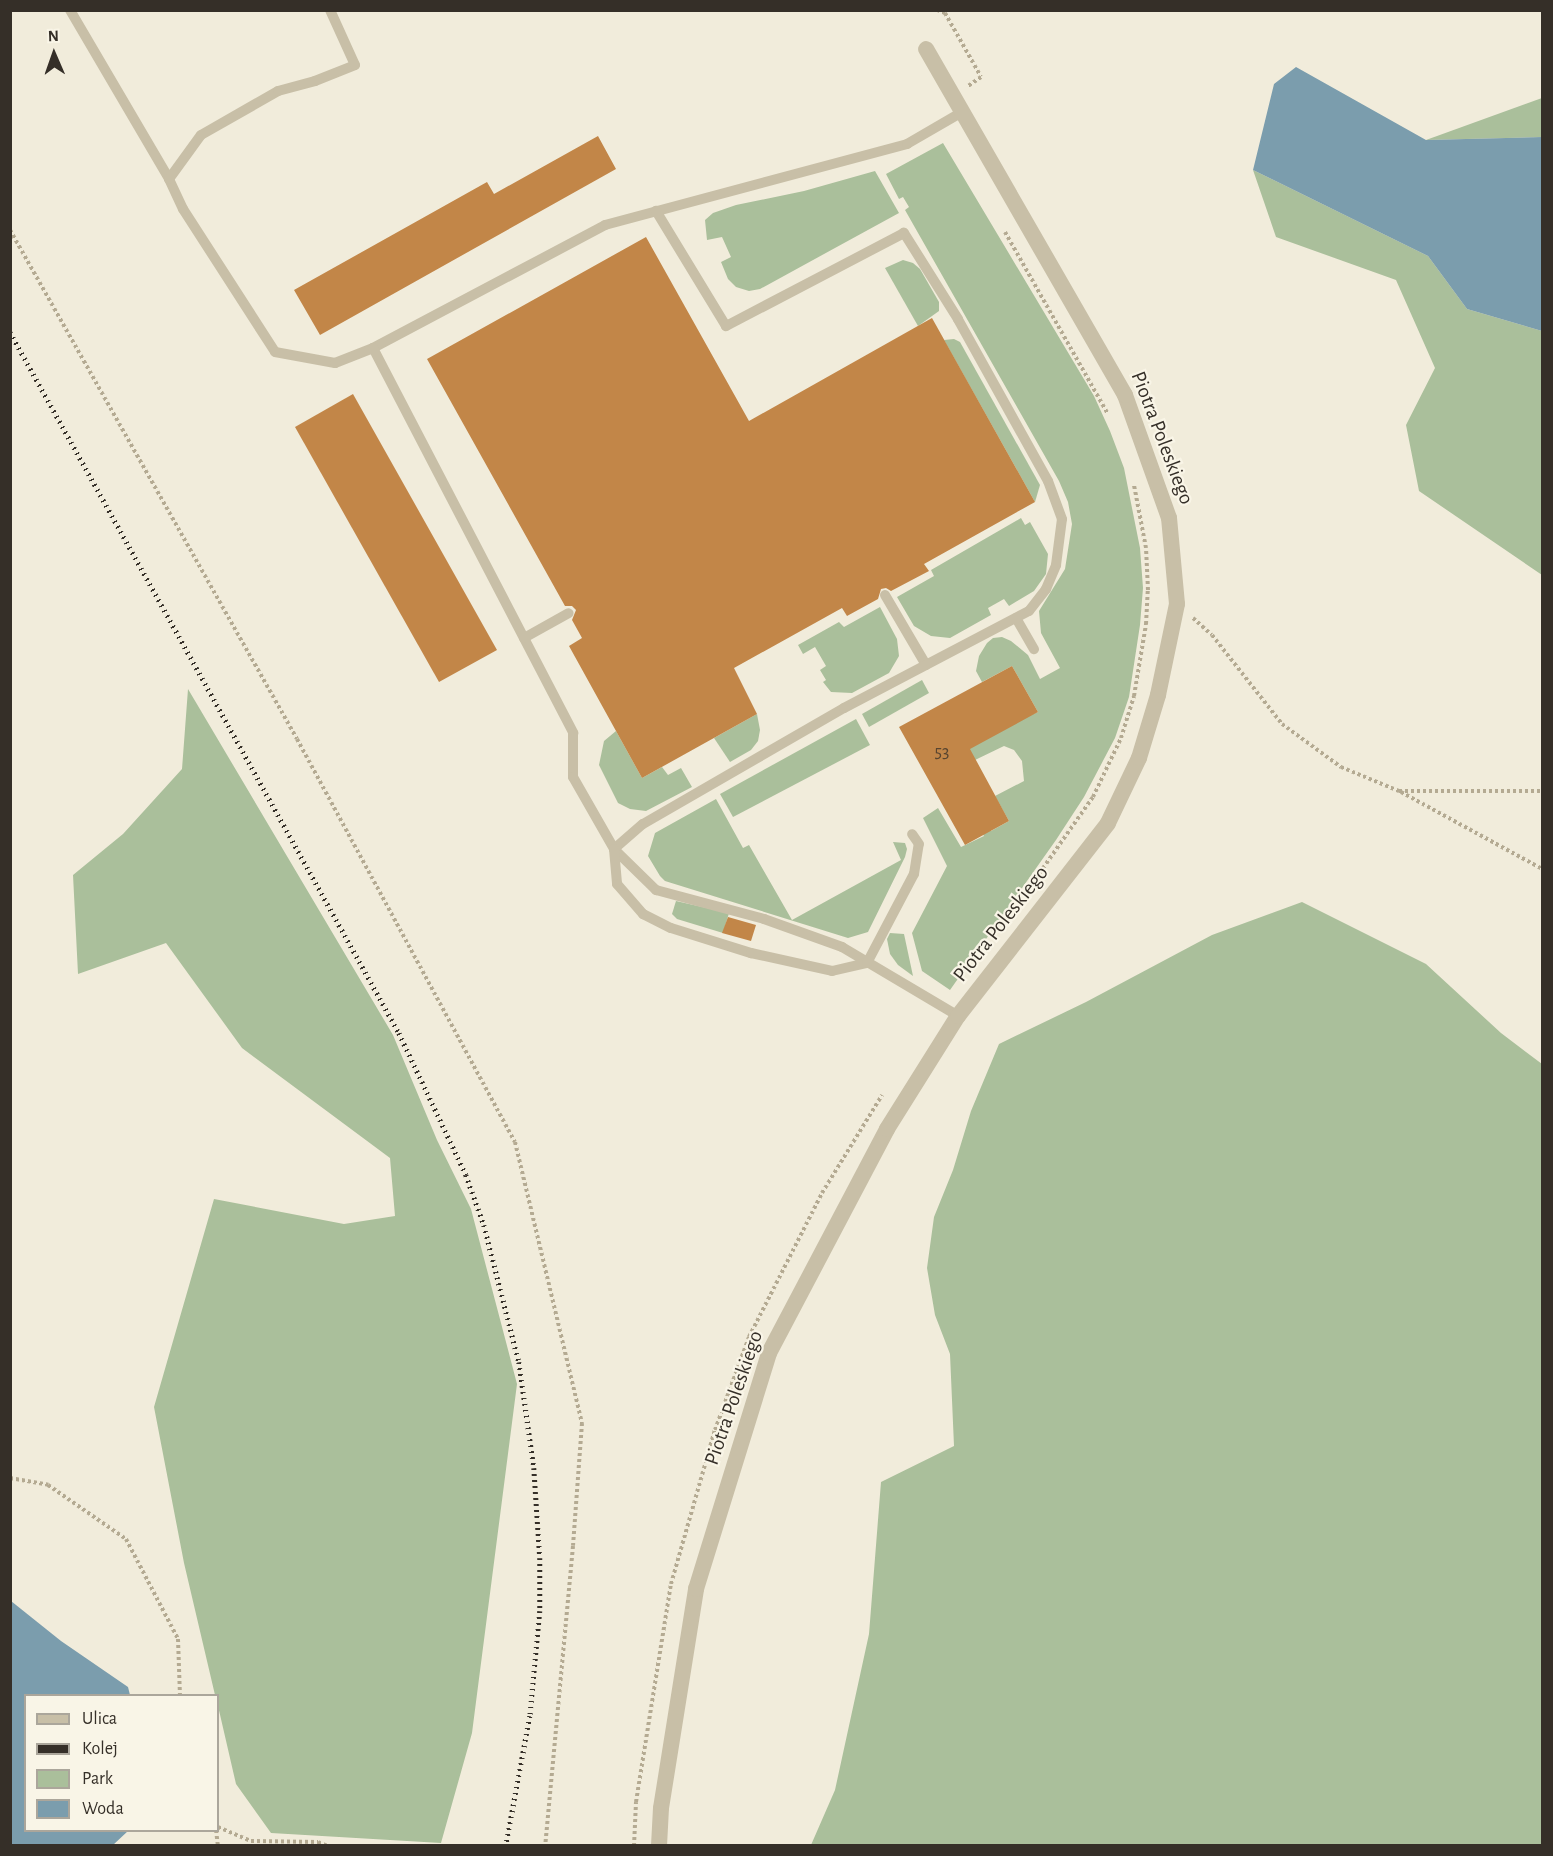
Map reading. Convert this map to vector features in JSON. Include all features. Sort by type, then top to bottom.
[{"type":"street","name":"Piotra Poleskiego","points":[[659,1845],[662,1808],[696,1589],[769,1353],[887,1129],[958,1016],[1108,824],[1139,758],[1158,695],[1177,604],[1169,518],[1125,395],[964,111],[926,50]]},
{"type":"lane","points":[[70,10],[169,179],[183,208],[275,352],[335,363],[373,348],[605,225],[907,144],[964,111]]},
{"type":"lane","points":[[169,179],[201,135],[278,91],[315,81],[355,64],[330,10]]},
{"type":"lane","points":[[614,849],[643,824],[844,708],[1029,611],[1046,589],[1056,565],[1062,519],[1048,481],[975,349],[904,233],[726,326],[656,211]]},
{"type":"lane","points":[[373,348],[573,733],[573,777],[614,849],[656,890],[764,919],[842,947],[958,1016]]},
{"type":"lane","points":[[885,595],[926,665]]},
{"type":"lane","points":[[524,638],[569,613]]},
{"type":"lane","points":[[1016,618],[1034,649]]},
{"type":"lane","points":[[614,849],[617,884],[642,914],[671,928],[751,953],[832,971],[867,963],[914,874],[919,844],[912,834]]},
{"type":"path","points":[[937,10],[945,13],[981,77],[964,88]]},
{"type":"path","points":[[10,230],[297,739],[515,1142],[582,1423],[545,1845]]},
{"type":"path","points":[[1177,604],[1212,635],[1282,724],[1341,767],[1400,790],[1542,869]]},
{"type":"path","points":[[1400,790],[1542,791]]},
{"type":"path","points":[[10,1478],[48,1485],[126,1539],[178,1639],[180,1694]]},
{"type":"path","points":[[219,1830],[250,1841],[318,1842],[328,1845]]},
{"type":"green space","points":[[1542,98],[1542,137],[1426,140]]},
{"type":"green space","points":[[943,143],[1094,396],[1110,431],[1124,468],[1140,548],[1143,588],[1129,697],[1115,738],[1084,797],[1056,840],[950,990],[922,971],[912,933],[947,866],[923,818],[938,808],[961,847],[984,836],[982,833],[989,829],[991,831],[1009,821],[995,796],[1024,781],[1022,761],[1014,750],[1004,746],[975,760],[966,743],[1038,712],[1012,666],[982,682],[976,671],[979,656],[993,638],[1002,637],[1011,641],[1028,655],[1040,679],[1060,668],[1041,633],[1039,611],[1065,569],[1072,524],[1068,502],[1059,481],[905,210],[909,207],[903,197],[899,199],[886,174]]},
{"type":"green space","points":[[1253,170],[1428,256],[1467,309],[1542,331],[1542,575],[1419,491],[1406,425],[1435,368],[1396,280],[1276,237]]},
{"type":"green space","points":[[875,171],[899,213],[760,289],[749,291],[736,287],[728,279],[721,262],[731,257],[722,237],[707,240],[705,220],[713,213],[736,205],[804,191]]},
{"type":"green space","points":[[903,260],[913,263],[920,269],[939,302],[939,311],[918,326],[885,268]]},
{"type":"green space","points":[[954,339],[960,342],[1040,485],[1035,502],[944,340]]},
{"type":"green space","points":[[1021,518],[1025,525],[1030,522],[1048,554],[1046,574],[1034,591],[1009,606],[1004,599],[988,608],[991,615],[950,638],[931,636],[914,626],[897,597],[934,576],[931,570]]},
{"type":"green space","points":[[880,607],[897,639],[899,656],[889,673],[852,693],[831,692],[823,682],[826,680],[820,670],[826,666],[815,647],[803,654],[798,645],[839,622],[844,627]]},
{"type":"green space","points":[[922,680],[929,693],[869,727],[862,714]]},
{"type":"green space","points":[[188,689],[393,1035],[437,1140],[471,1209],[517,1384],[472,1733],[441,1843],[271,1833],[236,1784],[219,1710],[219,1694],[215,1694],[184,1563],[154,1407],[214,1199],[344,1224],[395,1216],[390,1158],[242,1048],[166,943],[78,974],[73,875],[123,834],[182,769]]},
{"type":"green space","points":[[757,714],[760,730],[758,741],[751,750],[730,762],[714,738]]},
{"type":"green space","points":[[856,719],[870,745],[733,817],[720,794]]},
{"type":"green space","points":[[616,731],[642,778],[662,767],[668,775],[681,768],[692,787],[646,811],[630,809],[618,803],[599,765],[604,741]]},
{"type":"green space","points":[[716,799],[743,848],[749,845],[792,920],[901,860],[893,842],[905,843],[907,849],[905,857],[868,932],[848,938],[665,881],[648,856],[655,833]]},
{"type":"green space","points":[[676,901],[729,913],[723,933],[677,919],[672,914]]},
{"type":"green space","points":[[1302,902],[1426,964],[1501,1033],[1542,1064],[1542,1845],[811,1845],[835,1790],[869,1634],[881,1482],[954,1446],[950,1354],[935,1315],[927,1268],[934,1217],[953,1170],[971,1111],[999,1044],[1086,1002],[1212,935]]},
{"type":"green space","points":[[890,933],[904,934],[913,976],[898,965],[890,954],[887,939]]},
{"type":"water","points":[[1296,67],[1426,140],[1542,137],[1542,331],[1467,309],[1428,256],[1253,170],[1274,84]]},
{"type":"water","points":[[11,1601],[61,1641],[128,1687],[130,1694],[24,1694],[24,1832],[127,1832],[113,1845],[11,1845]]},
{"type":"building","points":[[598,136],[616,169],[320,335],[294,290],[487,182],[494,194]]},
{"type":"building","points":[[646,237],[749,421],[932,318],[1035,502],[924,564],[929,571],[891,591],[886,588],[881,589],[878,599],[847,616],[842,608],[734,668],[757,714],[642,778],[569,646],[582,638],[572,620],[576,610],[572,606],[565,606],[427,359]]},
{"type":"building","points":[[353,394],[497,650],[439,682],[295,427]]},
{"type":"building","points":[[1012,666],[1038,712],[970,749],[1009,821],[965,845],[899,727]]},
{"type":"building","points":[[728,917],[756,925],[751,941],[722,933]]},
{"type":"railway","points":[[10,332],[399,1033],[466,1175],[484,1225],[519,1362],[534,1468],[540,1558],[540,1611],[530,1716],[506,1846]]}]
